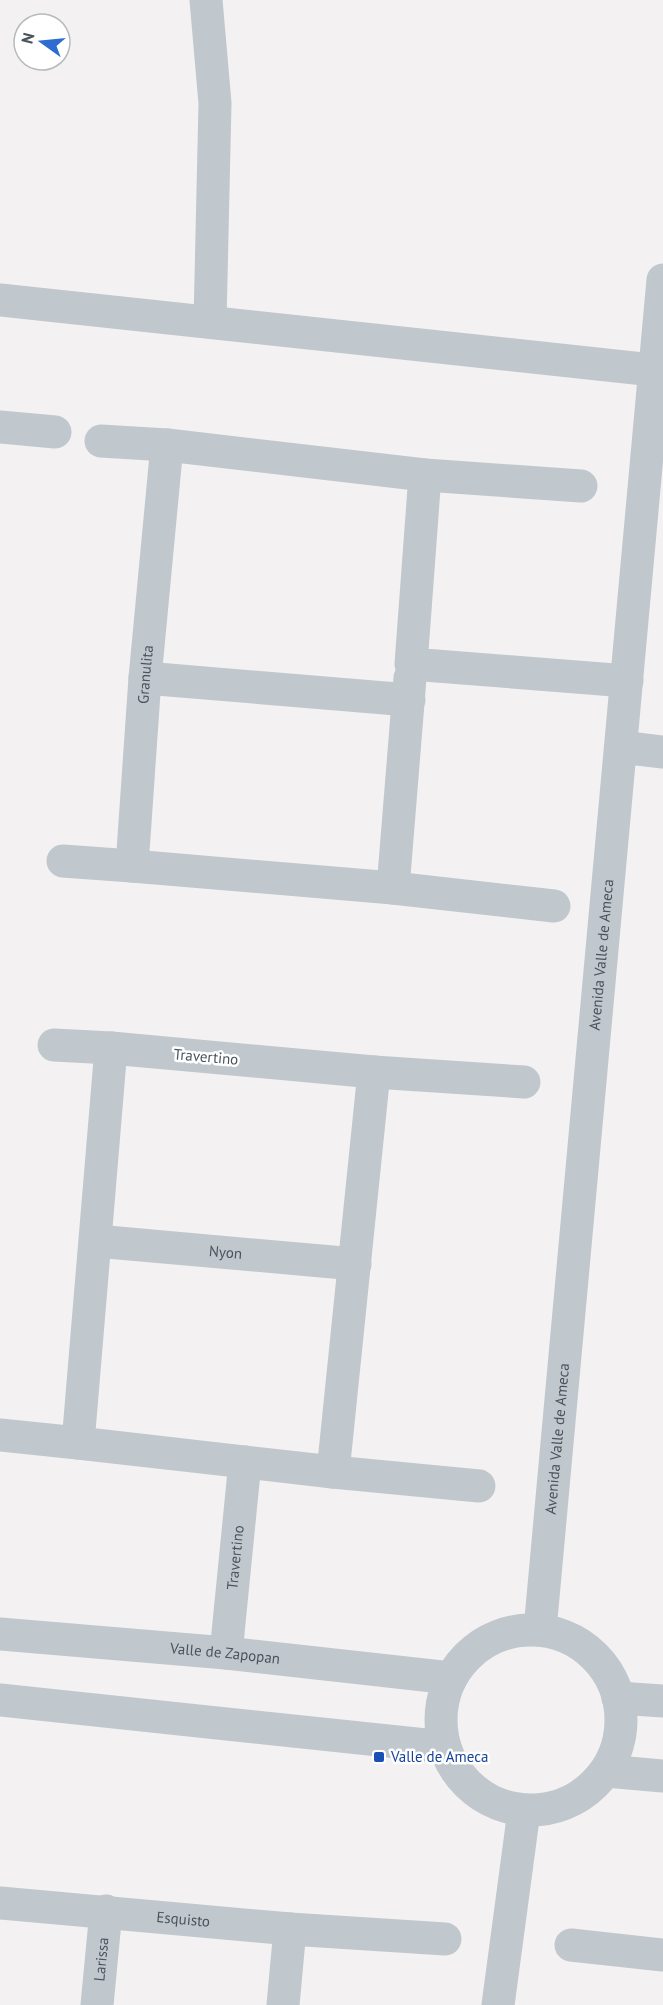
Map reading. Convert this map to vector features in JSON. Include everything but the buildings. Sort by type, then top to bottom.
[{"type":"street","points":[[206,0],[215,103],[210,322]]},
{"type":"street","name":"Avenida Valle de Ameca","points":[[540,1630],[627,681],[659,371],[663,280]]},
{"type":"street","points":[[0,300],[659,371]]},
{"type":"street","points":[[0,427],[55,432]]},
{"type":"street","points":[[102,441],[167,445],[425,475],[581,486]]},
{"type":"street","name":"Granulita","points":[[132,866],[167,445]]},
{"type":"street","points":[[393,888],[425,475]]},
{"type":"street","points":[[411,664],[627,681]]},
{"type":"street","points":[[146,678],[409,700]]},
{"type":"street","points":[[621,747],[663,752]]},
{"type":"street","points":[[63,861],[393,888],[554,906]]},
{"type":"street","name":"Travertino","points":[[54,1046],[111,1048],[374,1072],[524,1082]]},
{"type":"street","points":[[78,1443],[111,1048]]},
{"type":"street","points":[[333,1472],[374,1072]]},
{"type":"street","name":"Nyon","points":[[96,1241],[355,1263]]},
{"type":"street","points":[[0,1435],[479,1486]]},
{"type":"street","name":"Travertino","points":[[226,1653],[245,1462]]},
{"type":"street","points":[[540,1630],[575,1641],[603,1665],[618,1698],[620,1736],[606,1771],[584,1794],[555,1808],[524,1811],[490,1801],[461,1779],[444,1747],[441,1712],[451,1678],[473,1651],[504,1633],[540,1630]]},
{"type":"street","name":"Valle de Zapopan","points":[[0,1634],[226,1653],[451,1678]]},
{"type":"street","points":[[618,1698],[663,1701]]},
{"type":"street","points":[[0,1700],[444,1747]]},
{"type":"street","points":[[606,1771],[663,1776]]},
{"type":"street","points":[[498,2005],[524,1811]]},
{"type":"street","name":"Esquisto","points":[[0,1903],[290,1929],[445,1938]]},
{"type":"street","name":"Larissa","points":[[97,2005],[106,1911]]},
{"type":"street","points":[[283,2005],[290,1929]]},
{"type":"street","points":[[571,1945],[663,1955]]},
{"type":"place","name":"Valle de Ameca","points":[[379,1757]]}]
